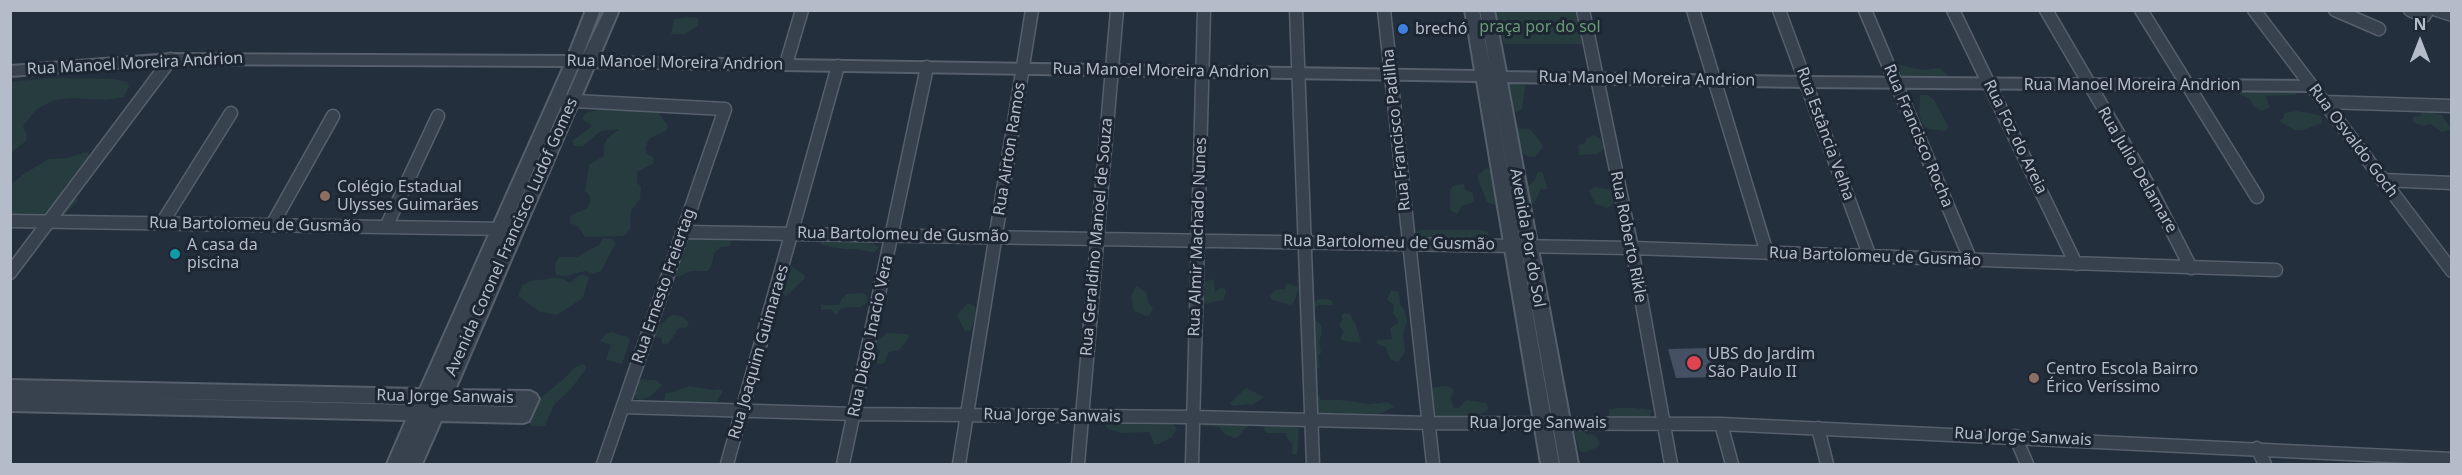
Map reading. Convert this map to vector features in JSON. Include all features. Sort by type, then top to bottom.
[{"type":"street","name":"Avenida Coronel Francisco Ludof Gomes","points":[[581,62],[593,10]]},
{"type":"street","name":"Avenida Coronel Francisco Ludof Gomes","points":[[396,465],[431,404],[581,62],[612,10]]},
{"type":"street","points":[[786,64],[802,10]]},
{"type":"street","name":"Rua Airton Ramos","points":[[959,465],[1032,10]]},
{"type":"street","name":"Rua Geraldino Manoel de Souza","points":[[1078,465],[1118,10]]},
{"type":"street","name":"Rua Almir Machado Nunes","points":[[1192,465],[1204,10]]},
{"type":"street","points":[[1296,10],[1313,465]]},
{"type":"street","name":"Rua Francisco Padilha","points":[[1384,10],[1433,465]]},
{"type":"street","name":"Avenida Por do Sol","points":[[1472,10],[1491,76]]},
{"type":"street","name":"Avenida Por do Sol","points":[[1486,10],[1491,76],[1520,246],[1550,465]]},
{"type":"street","name":"Rua Roberto Rikle","points":[[1583,10],[1632,248],[1671,465]]},
{"type":"street","points":[[1693,10],[1767,253]]},
{"type":"street","name":"Rua Estância Velha","points":[[1779,10],[1870,257]]},
{"type":"street","name":"Rua Francisco Rocha","points":[[1865,10],[1971,261]]},
{"type":"street","name":"Rua Foz do Areia","points":[[1953,10],[2076,264]]},
{"type":"street","name":"Rua Julio Delamare","points":[[2046,10],[2087,84],[2149,186],[2191,268]]},
{"type":"street","points":[[2141,10],[2257,197]]},
{"type":"street","name":"Rua Osvaldo Goch","points":[[2254,10],[2451,271]]},
{"type":"street","points":[[2335,10],[2379,29]]},
{"type":"street","points":[[2410,10],[2424,16],[2428,10]]},
{"type":"street","points":[[2437,10],[2451,15]]},
{"type":"street","name":"Rua Manoel Moreira Andrion","points":[[10,71],[171,59],[786,64],[1805,82],[2311,86]]},
{"type":"street","points":[[10,273],[171,59]]},
{"type":"street","name":"Rua Joaquim Guimaraes","points":[[727,465],[838,66]]},
{"type":"street","name":"Rua Diego Inacio Vera","points":[[843,465],[927,67]]},
{"type":"street","name":"Rua Ernesto Freiertag","points":[[564,100],[725,109],[603,465]]},
{"type":"street","points":[[2324,102],[2451,106]]},
{"type":"street","points":[[162,223],[231,112]]},
{"type":"street","points":[[272,225],[333,116]]},
{"type":"street","points":[[386,227],[438,116]]},
{"type":"street","points":[[2382,180],[2451,183]]},
{"type":"street","name":"Rua Bartolomeu de Gusmão","points":[[10,221],[508,229]]},
{"type":"street","name":"Rua Bartolomeu de Gusmão","points":[[682,232],[1632,248],[2276,270]]},
{"type":"street","name":"Avenida Por do Sol","points":[[1520,246],[1562,424],[1569,465]]},
{"type":"street","name":"Rua Jorge Sanwais","points":[[10,388],[431,404]]},
{"type":"street","name":"Rua Jorge Sanwais","points":[[10,403],[431,404]]},
{"type":"street","name":"Avenida Coronel Francisco Ludof Gomes","points":[[412,465],[431,404]]},
{"type":"street","name":"Rua Jorge Sanwais","points":[[623,407],[854,414],[1193,417],[1429,423],[1721,424],[2015,436],[2451,459]]},
{"type":"street","points":[[1721,424],[1732,465]]},
{"type":"street","points":[[1818,428],[1827,465]]},
{"type":"street","points":[[2015,436],[2027,465]]},
{"type":"street","points":[[2257,448],[2265,465]]},
{"type":"green space","name":"praça por do sol","points":[[1496,11],[1577,11],[1583,44],[1504,44]]},
{"type":"green space","points":[[698,18],[698,26],[685,34],[671,34],[674,19]]},
{"type":"green space","points":[[1894,64],[1924,70],[1940,68],[1950,78],[1948,80],[1903,78],[1899,76]]},
{"type":"green space","points":[[50,78],[114,79],[127,82],[129,86],[124,97],[107,100],[73,98],[54,100],[37,109],[23,126],[27,135],[26,141],[11,153],[11,82]]},
{"type":"green space","points":[[1526,80],[1522,109],[1516,112],[1510,108],[1503,81]]},
{"type":"green space","points":[[2236,90],[2294,90],[2297,95],[2266,96],[2270,107],[2262,111],[2254,107],[2250,99]]},
{"type":"green space","points":[[1920,95],[1928,95],[1934,100],[1948,126],[1946,131],[1928,129],[1922,124],[1919,112]]},
{"type":"green space","points":[[603,108],[652,109],[658,112],[668,126],[666,131],[650,138],[647,143],[645,149],[647,154],[654,158],[653,164],[637,172],[637,182],[641,187],[640,199],[631,211],[630,230],[623,236],[585,237],[578,226],[570,223],[570,216],[587,208],[590,196],[585,191],[589,165],[604,156],[604,145],[607,139],[619,129],[601,131],[583,146],[574,146],[572,141],[592,126],[582,119],[586,113]]},
{"type":"green space","points":[[2421,110],[2442,115],[2451,129],[2442,132],[2430,124],[2423,126],[2413,122],[2413,117],[2421,115]]},
{"type":"green space","points":[[2297,111],[2319,115],[2322,117],[2322,123],[2304,130],[2295,130],[2279,121],[2284,118],[2284,113]]},
{"type":"green space","points":[[1517,128],[1530,129],[1540,141],[1543,147],[1535,157],[1527,156],[1517,148],[1515,130]]},
{"type":"green space","points":[[1594,135],[1601,139],[1604,148],[1602,151],[1596,154],[1579,155],[1578,145],[1585,143],[1587,138]]},
{"type":"green space","points":[[87,152],[90,157],[87,163],[63,188],[78,200],[66,213],[11,227],[11,185],[22,175],[49,159],[67,158]]},
{"type":"green space","points":[[1486,168],[1494,171],[1491,180],[1498,196],[1495,205],[1487,202],[1478,179]]},
{"type":"green space","points":[[1538,172],[1542,172],[1548,189],[1541,189],[1534,204],[1527,197],[1525,188],[1534,181]]},
{"type":"green space","points":[[1464,184],[1465,190],[1473,193],[1474,202],[1462,206],[1457,214],[1450,210],[1450,190],[1454,185]]},
{"type":"green space","points":[[1594,187],[1617,192],[1617,201],[1608,208],[1595,204],[1589,191]]},
{"type":"green space","points":[[1480,230],[1488,232],[1488,235],[1466,238],[1419,238],[1415,235],[1417,231]]},
{"type":"green space","points":[[718,236],[732,239],[730,246],[721,247],[714,253],[708,271],[691,271],[678,277],[671,274],[684,237],[702,237],[710,240]]},
{"type":"green space","points":[[603,238],[612,239],[616,243],[601,271],[592,274],[585,271],[565,276],[556,275],[555,264],[559,257],[577,257],[599,245]]},
{"type":"green space","points":[[823,240],[874,240],[873,244],[879,247],[874,253],[822,245],[819,243]]},
{"type":"green space","points":[[788,267],[805,275],[805,278],[786,296],[779,293]]},
{"type":"green space","points":[[582,274],[589,277],[583,298],[557,315],[540,312],[518,296],[522,285],[531,281],[555,278],[564,279],[569,283]]},
{"type":"green space","points":[[1211,279],[1214,281],[1215,292],[1221,288],[1225,289],[1226,293],[1223,300],[1205,304],[1201,301],[1206,291],[1204,283]]},
{"type":"green space","points":[[1288,283],[1299,288],[1294,302],[1291,305],[1272,300],[1270,296],[1274,290],[1286,289],[1285,286]]},
{"type":"green space","points":[[1136,286],[1146,292],[1148,302],[1153,308],[1150,315],[1146,316],[1134,311],[1131,296]]},
{"type":"green space","points":[[1391,290],[1399,292],[1400,304],[1405,311],[1407,322],[1403,333],[1405,352],[1398,362],[1390,359],[1386,347],[1376,343],[1378,340],[1392,339],[1390,328],[1398,323],[1393,313],[1394,305],[1387,300]]},
{"type":"green space","points":[[862,293],[869,301],[861,307],[841,308],[836,315],[831,309],[821,310],[821,305],[839,305],[847,294]]},
{"type":"green space","points":[[1319,299],[1328,299],[1333,305],[1318,305],[1315,308],[1316,320],[1321,326],[1322,334],[1319,341],[1321,353],[1318,356],[1320,367],[1316,369],[1312,368],[1311,304]]},
{"type":"green space","points":[[968,303],[975,306],[976,316],[970,331],[965,331],[957,315]]},
{"type":"green space","points":[[1350,314],[1356,325],[1361,343],[1343,341],[1340,338],[1344,332],[1339,325],[1343,319],[1341,315]]},
{"type":"green space","points":[[670,316],[683,317],[689,323],[687,327],[678,329],[669,343],[664,345],[661,342],[662,338],[652,333]]},
{"type":"green space","points":[[611,332],[628,337],[630,340],[622,364],[606,360],[611,345],[600,341]]},
{"type":"green space","points":[[887,333],[907,334],[910,337],[899,350],[889,352],[884,363],[879,364],[875,362],[880,351],[875,346],[876,342]]},
{"type":"green space","points":[[583,364],[586,366],[585,370],[571,389],[554,405],[545,426],[531,426],[528,419],[535,402],[574,368]]},
{"type":"green space","points":[[635,379],[656,380],[662,385],[651,396],[641,400],[636,398],[632,391]]},
{"type":"green space","points":[[690,386],[713,390],[722,389],[722,393],[714,405],[664,403],[665,394]]},
{"type":"green space","points":[[1447,386],[1453,389],[1454,393],[1450,398],[1454,408],[1459,408],[1466,400],[1486,403],[1489,409],[1474,418],[1435,421],[1428,392],[1434,387]]},
{"type":"green space","points":[[1246,388],[1264,397],[1253,405],[1233,406],[1230,403]]},
{"type":"green space","points":[[1314,395],[1319,395],[1321,400],[1369,404],[1387,402],[1394,407],[1372,417],[1357,417],[1336,412],[1327,415],[1317,414]]},
{"type":"green space","points":[[1618,408],[1653,410],[1649,417],[1609,416],[1609,410]]},
{"type":"green space","points":[[1142,420],[1149,425],[1158,421],[1172,422],[1177,429],[1172,437],[1159,444],[1154,444],[1149,432],[1122,433],[1108,429],[1102,422]]},
{"type":"green space","points":[[1266,421],[1299,429],[1297,455],[1292,454],[1293,445],[1286,433],[1266,433],[1264,429]]},
{"type":"green space","points":[[1202,422],[1248,422],[1248,427],[1234,438],[1225,434],[1219,427],[1204,426]]},
{"type":"green space","points":[[1585,427],[1585,434],[1595,435],[1600,443],[1598,447],[1585,452],[1580,451],[1573,429]]},
{"type":"building","name":"UBS do Jardim São Paulo II","points":[[1710,348],[1719,377],[1676,378],[1668,349]]},
{"type":"place","name":"brechó","points":[[1403,29]]},
{"type":"place","name":"Colégio Estadual Ulysses Guimarães","points":[[325,196]]},
{"type":"place","name":"A casa da piscina","points":[[175,254]]},
{"type":"place","name":"UBS do Jardim São Paulo II","points":[[1694,363]]},
{"type":"place","name":"Centro Escola Bairro Érico Veríssimo","points":[[2034,378]]}]
